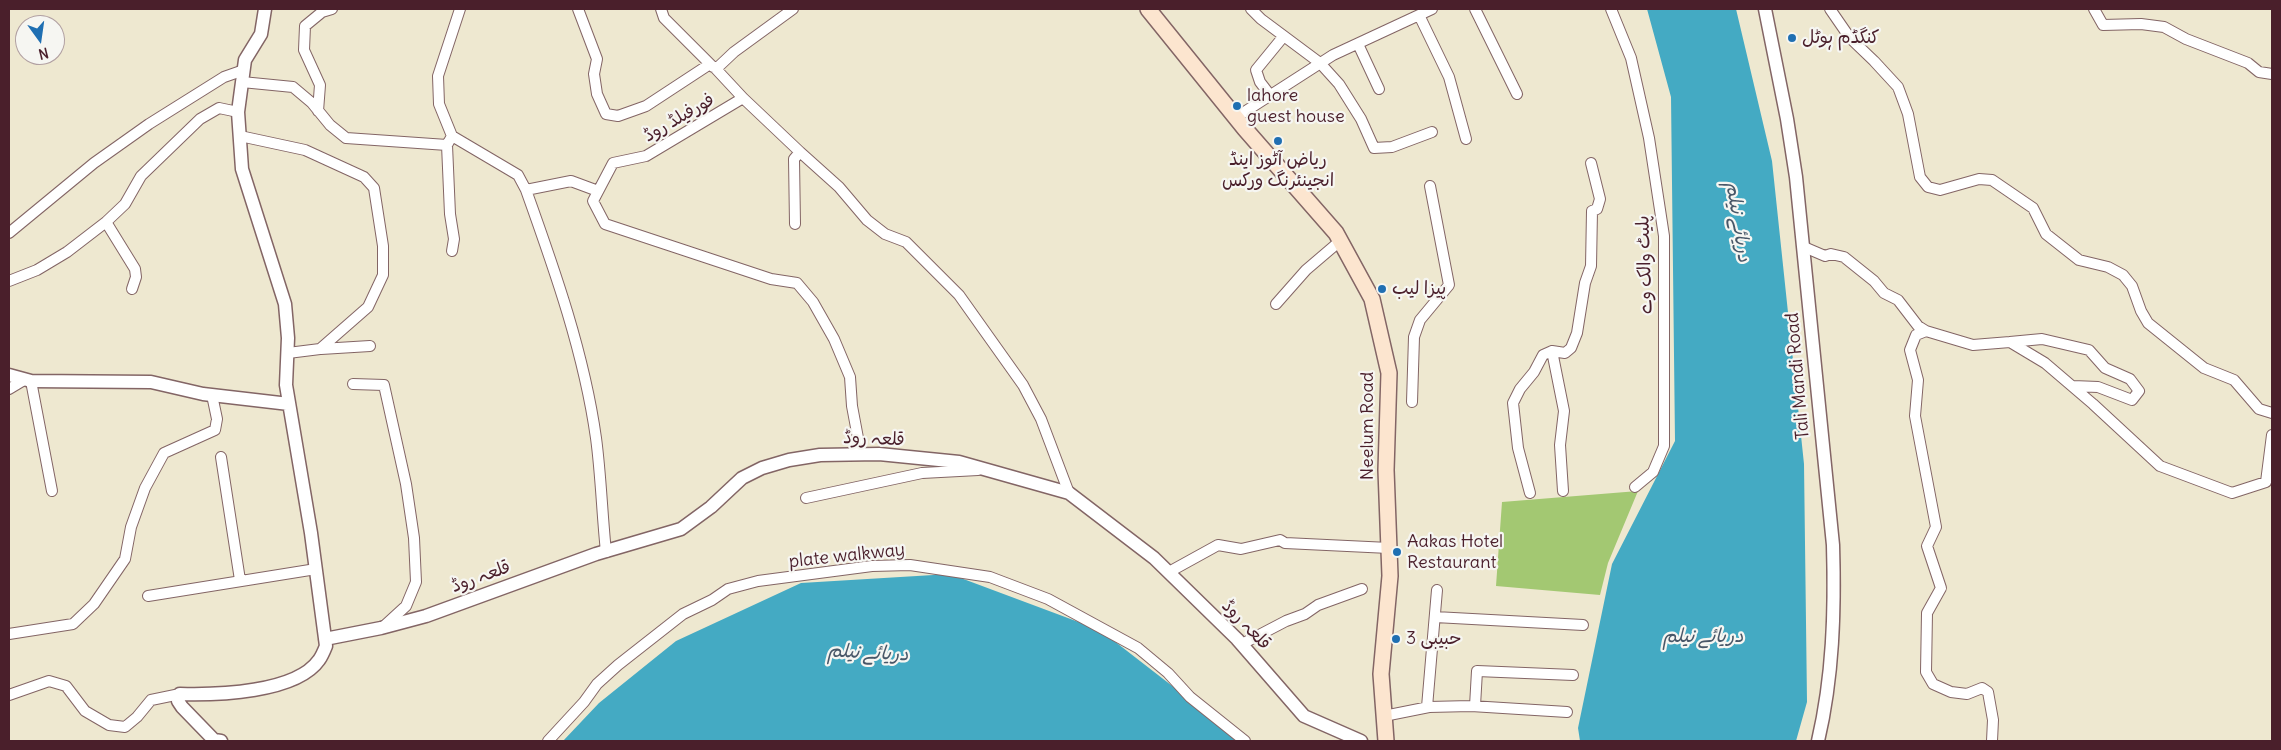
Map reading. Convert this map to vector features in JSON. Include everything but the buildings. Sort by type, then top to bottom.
[{"type":"main road","name":"Neelum Road","points":[[1148,9],[1235,118],[1340,241],[1372,299],[1389,373],[1386,470],[1390,576],[1381,674],[1386,741]]},
{"type":"street","points":[[9,695],[49,682],[66,686],[85,711],[108,725],[125,727],[151,700],[180,694],[253,691],[298,677],[319,661],[326,646],[316,569],[286,385],[288,352],[285,304],[242,168],[238,112],[245,60],[261,34],[266,9]]},
{"type":"street","points":[[318,111],[320,85],[304,50],[305,26],[322,12],[332,9]]},
{"type":"street","points":[[452,251],[454,239],[450,214],[449,140],[439,104],[438,76],[460,9]]},
{"type":"street","points":[[578,9],[597,59],[594,74],[596,88],[606,114],[618,116],[646,106],[713,66],[664,18],[661,9]]},
{"type":"street","name":"فورفیلڈ روڈ","points":[[598,191],[613,163],[646,156],[743,98],[713,66],[793,9]]},
{"type":"street","points":[[1251,9],[1283,36],[1320,63],[1339,84],[1361,119],[1374,148],[1392,146],[1432,132]]},
{"type":"street","points":[[1235,118],[1320,63],[1432,9]]},
{"type":"street","points":[[1475,9],[1517,94]]},
{"type":"street","name":"پلیٹ والک وے","points":[[1612,9],[1631,58],[1649,138],[1664,236],[1664,446],[1653,472],[1635,487]]},
{"type":"street","name":"Tali Mandi Road","points":[[1765,9],[1787,119],[1804,247],[1833,545],[1835,603],[1824,715],[1818,741]]},
{"type":"street","points":[[1830,9],[1850,38],[1898,87],[1908,114],[1920,176],[1928,187],[1940,190],[1978,179],[1992,180],[2033,208],[2046,234],[2079,260],[2108,267],[2123,275],[2132,286],[2140,311],[2148,323],[2204,368],[2234,380],[2259,409],[2272,413]]},
{"type":"street","points":[[2094,9],[2103,25],[2140,24],[2164,28],[2186,39],[2248,63],[2259,72],[2272,74]]},
{"type":"street","points":[[1419,15],[1449,77],[1466,139]]},
{"type":"street","points":[[1270,95],[1260,82],[1256,70],[1283,36]]},
{"type":"street","points":[[1358,44],[1380,89]]},
{"type":"street","points":[[9,233],[94,162],[224,77],[243,76],[292,87],[330,125],[346,138],[449,140],[518,174],[526,190],[560,284],[574,336],[596,438],[606,552]]},
{"type":"street","points":[[743,98],[839,187],[867,220],[885,234],[906,242],[959,295],[1023,385],[1041,419],[1069,493]]},
{"type":"street","points":[[9,281],[37,270],[52,261],[106,222],[125,204],[141,176],[200,119],[219,108],[238,112]]},
{"type":"street","points":[[240,136],[305,150],[364,177],[374,188],[383,246],[383,274],[368,307],[320,349]]},
{"type":"street","points":[[795,224],[794,158],[800,152]]},
{"type":"street","points":[[1530,493],[1518,448],[1513,403],[1543,355],[1552,352],[1565,353],[1571,348],[1577,333],[1585,283],[1590,266],[1592,211],[1597,209],[1600,199],[1592,163]]},
{"type":"street","points":[[526,190],[571,181],[598,191],[593,201],[605,224],[772,279],[797,283],[813,302],[834,339],[850,377],[852,406],[861,454]]},
{"type":"street","points":[[1412,402],[1414,337],[1420,320],[1449,285],[1430,186]]},
{"type":"street","points":[[106,222],[136,269],[136,277],[132,289]]},
{"type":"street","points":[[1276,304],[1306,270],[1340,241]]},
{"type":"street","points":[[1804,247],[1820,255],[1832,254],[1844,257],[1874,281],[1884,293],[1898,300],[1918,326],[1926,331],[1973,345],[2042,339],[2089,350],[2105,368],[2130,380],[2140,391],[2132,400],[2098,387],[2072,386]]},
{"type":"street","points":[[1926,331],[1916,335],[1910,350],[1918,380],[1915,416],[1936,527],[1927,546],[1941,588],[1927,613],[1926,672],[1933,684],[1951,692],[1967,694],[1982,688],[1988,692],[1993,720],[1992,741]]},
{"type":"street","points":[[2010,342],[2045,363],[2160,466],[2232,493],[2266,482],[2272,435]]},
{"type":"street","points":[[288,352],[370,346]]},
{"type":"street","points":[[1552,352],[1564,410],[1560,445],[1563,491]]},
{"type":"street","points":[[9,375],[28,380],[151,382],[212,395],[289,404]]},
{"type":"street","points":[[9,389],[28,380]]},
{"type":"street","points":[[28,380],[52,491]]},
{"type":"street","points":[[354,384],[384,385],[406,484],[414,538],[416,582],[406,606],[382,628]]},
{"type":"street","points":[[9,634],[73,624],[94,604],[125,559],[131,527],[142,496],[164,453],[215,430],[217,419],[212,395]]},
{"type":"street","name":"قلعہ روڈ","points":[[325,639],[382,628],[426,616],[606,552],[681,529],[711,507],[742,478],[762,468],[789,460],[820,455],[879,454],[959,462],[1069,493],[1154,558],[1169,572],[1242,644],[1304,716],[1361,741]]},
{"type":"street","points":[[221,457],[240,580]]},
{"type":"street","points":[[806,498],[922,473],[984,469]]},
{"type":"street","points":[[1169,572],[1218,545],[1241,549],[1280,540],[1285,543],[1389,548]]},
{"type":"street","name":"plate walkway","points":[[548,741],[584,702],[597,684],[618,665],[683,614],[712,600],[728,589],[758,581],[872,566],[910,565],[990,577],[1048,599],[1138,648],[1168,673],[1190,697],[1245,741]]},
{"type":"street","points":[[148,596],[316,569]]},
{"type":"street","points":[[1242,644],[1286,621],[1305,614],[1318,605],[1362,589]]},
{"type":"street","points":[[1427,707],[1437,590]]},
{"type":"street","points":[[1435,616],[1583,625]]},
{"type":"street","points":[[1475,706],[1477,671],[1573,675]]},
{"type":"street","points":[[180,694],[178,701],[182,708],[214,740],[220,741]]},
{"type":"street","points":[[1384,716],[1427,707],[1475,706],[1567,712]]},
{"type":"green space","points":[[1638,491],[1608,563],[1600,595],[1496,586],[1502,502]]},
{"type":"water","name":"دریائے نیلم","points":[[1647,9],[1736,9],[1772,161],[1804,464],[1807,702],[1796,741],[1580,741],[1578,728],[1612,564],[1675,441],[1671,97]]},
{"type":"water","name":"دریائے نیلم","points":[[950,574],[1100,630],[1229,730],[1238,741],[563,741],[599,703],[676,641],[801,583]]},
{"type":"place","name":"کنگڈم ہوٹل","points":[[1792,38]]},
{"type":"place","name":"lahore guest house","points":[[1237,106]]},
{"type":"place","name":"ریاض آٹوز اینڈ انجینئرنگ ورکس","points":[[1278,141]]},
{"type":"place","name":"پیزا لیب","points":[[1382,289]]},
{"type":"place","name":"Aakas Hotel Restaurant","points":[[1397,552]]},
{"type":"place","name":"حبیبی 3","points":[[1396,639]]}]
